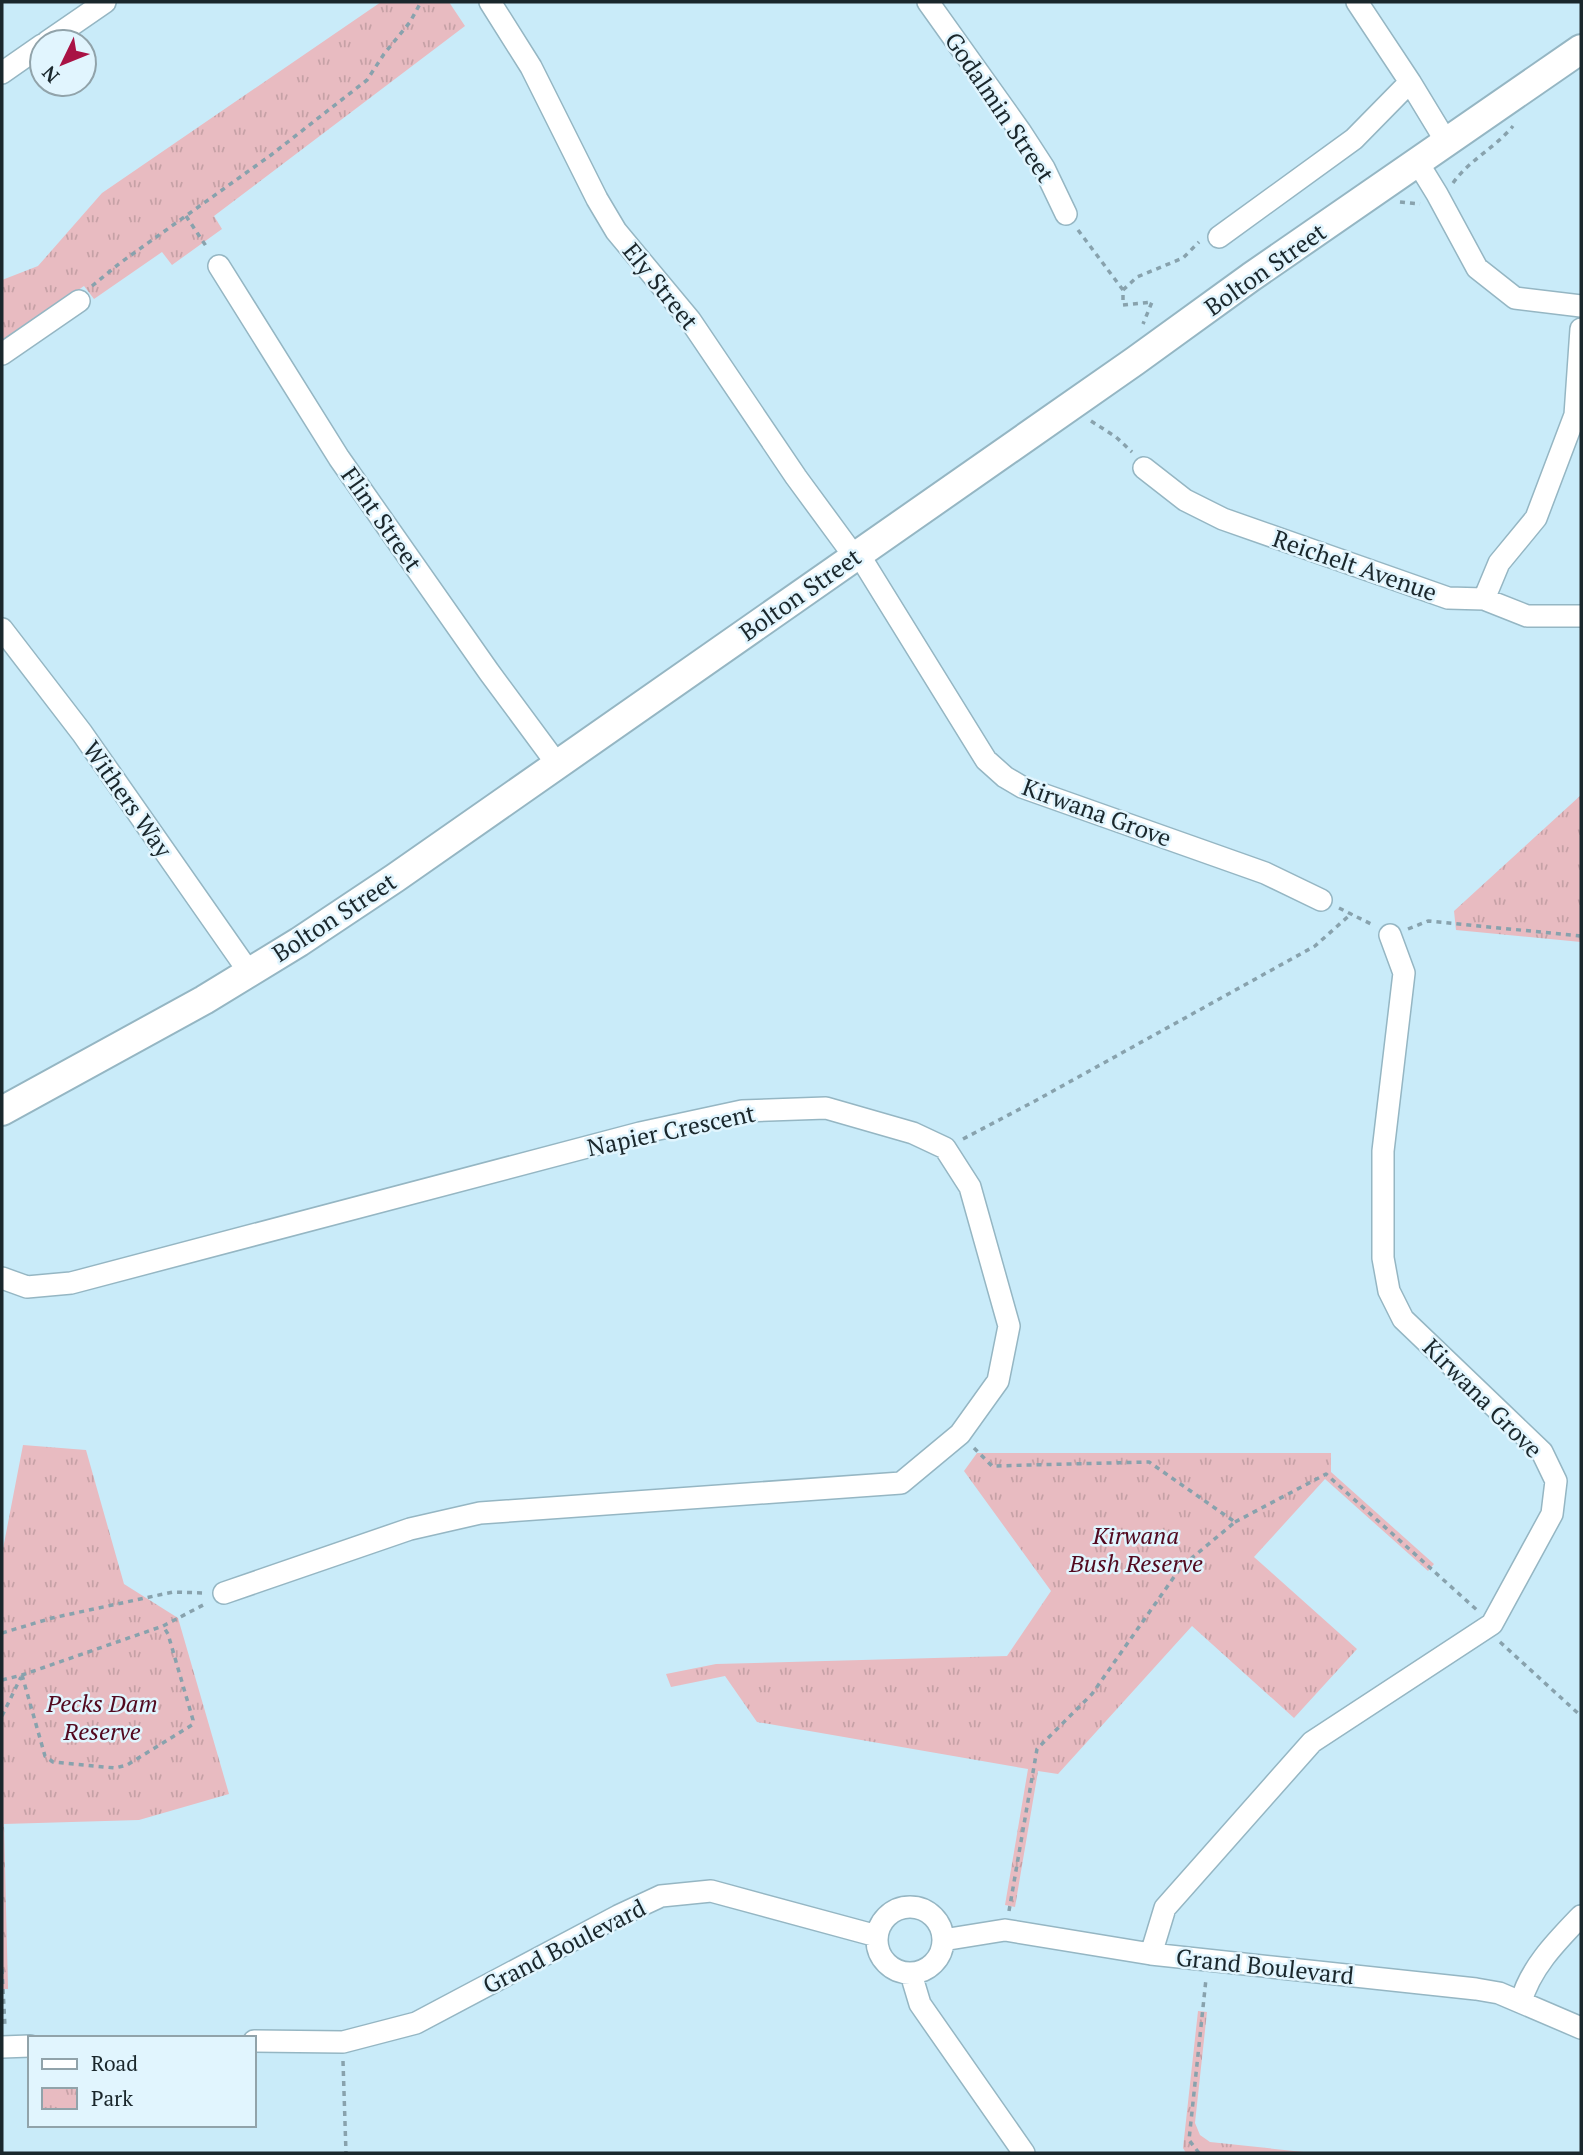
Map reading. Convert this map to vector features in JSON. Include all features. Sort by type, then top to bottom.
[{"type":"main road","name":"Bolton Street","points":[[2,1111],[153,1030],[395,878],[1251,276],[1581,50]]},
{"type":"street","points":[[67,28],[105,2]]},
{"type":"street","name":"Ely Street","points":[[490,2],[531,67],[597,199],[616,231],[690,320],[796,477],[856,555]]},
{"type":"street","name":"Godalmin Street","points":[[928,2],[1044,168],[1066,215]]},
{"type":"street","points":[[1357,2],[1447,143]]},
{"type":"street","points":[[2,73],[28,55]]},
{"type":"street","points":[[1219,237],[1354,139],[1410,82]]},
{"type":"street","points":[[1418,163],[1477,268],[1515,298],[1581,306]]},
{"type":"street","name":"Flint Street","points":[[219,266],[346,469],[557,764]]},
{"type":"street","points":[[2,354],[79,301]]},
{"type":"street","points":[[1484,599],[1499,563],[1536,518],[1575,415],[1581,328]]},
{"type":"street","name":"Reichelt Avenue","points":[[1144,468],[1185,500],[1223,519],[1448,598],[1484,599],[1527,616],[1581,616]]},
{"type":"street","name":"Kirwana Grove","points":[[856,555],[986,760],[1005,777],[1022,787],[1265,873],[1321,900]]},
{"type":"street","name":"Withers Way","points":[[2,629],[82,733],[249,972]]},
{"type":"street","name":"Kirwana Grove","points":[[1151,1954],[1165,1908],[1312,1742],[1492,1624],[1552,1514],[1556,1481],[1542,1452],[1403,1319],[1389,1291],[1383,1258],[1383,1151],[1404,973],[1390,935]]},
{"type":"street","name":"Napier Crescent","points":[[2,1278],[27,1287],[71,1283],[626,1136],[742,1111],[826,1108],[913,1133],[945,1147]]},
{"type":"street","points":[[224,1593],[410,1529],[480,1513],[901,1483],[960,1434],[998,1381],[1009,1326],[970,1187],[945,1147]]},
{"type":"street","name":"Grand Boulevard","points":[[256,2041],[342,2042],[416,2023],[660,1896],[711,1891],[877,1936]]},
{"type":"street","points":[[912,1907],[928,1912],[939,1924],[943,1940],[939,1956],[928,1969],[911,1974],[893,1969],[880,1955],[877,1936],[883,1921],[896,1910],[912,1907]]},
{"type":"street","points":[[1521,2002],[1532,1975],[1581,1916]]},
{"type":"street","name":"Grand Boulevard","points":[[943,1940],[1005,1930],[1151,1954],[1476,1989],[1499,1993],[1581,2028]]},
{"type":"street","points":[[911,1974],[920,2004],[1024,2153]]},
{"type":"street","points":[[4,2047],[28,2046]]},
{"type":"path","points":[[79,301],[108,272],[304,130],[367,80],[410,22],[421,2]]},
{"type":"path","points":[[1395,204],[1421,204],[1451,185],[1465,167],[1501,141],[1515,124]]},
{"type":"path","points":[[1066,215],[1123,290],[1123,305],[1152,302],[1139,332],[1135,360]]},
{"type":"path","points":[[186,216],[219,266]]},
{"type":"path","points":[[1123,290],[1137,277],[1183,258],[1206,235],[1219,237]]},
{"type":"path","points":[[1070,404],[1116,437],[1141,460],[1144,468]]},
{"type":"path","points":[[1321,900],[1353,913],[1390,935],[1428,922],[1581,936]]},
{"type":"path","points":[[945,1147],[1035,1101],[1315,946],[1353,913]]},
{"type":"path","points":[[960,1434],[992,1466],[1149,1462],[1235,1522]]},
{"type":"path","points":[[1005,1930],[1037,1749],[1092,1694],[1181,1567],[1235,1522],[1326,1474],[1492,1624],[1499,1641],[1581,1716]]},
{"type":"path","points":[[2,1633],[52,1618],[173,1592],[224,1593]]},
{"type":"path","points":[[2,1680],[163,1626],[224,1593]]},
{"type":"path","points":[[22,1675],[48,1760],[115,1768],[127,1765],[192,1725],[193,1720],[169,1634],[163,1626]]},
{"type":"path","points":[[2,1716],[22,1675]]},
{"type":"path","points":[[1199,2153],[1189,2140],[1208,1960]]},
{"type":"path","points":[[2,1969],[4,2047]]},
{"type":"path","points":[[342,2042],[346,2153]]},
{"type":"green space","points":[[381,2],[449,2],[465,26],[214,216],[222,229],[172,265],[162,252],[94,299],[84,286],[2,343],[2,280],[38,266],[102,193]]},
{"type":"green space","points":[[1581,795],[1581,942],[1456,930],[1454,911]]},
{"type":"green space","name":"Pecks Dam Reserve","points":[[23,1445],[86,1450],[124,1584],[178,1618],[229,1794],[139,1820],[4,1824],[8,1989],[2,1989],[2,1554]]},
{"type":"green space","name":"Kirwana Bush Reserve","points":[[977,1453],[1331,1453],[1331,1472],[1434,1564],[1428,1571],[1325,1479],[1254,1557],[1357,1649],[1294,1718],[1192,1626],[1058,1774],[1038,1771],[1015,1907],[1005,1905],[1028,1769],[757,1722],[725,1676],[671,1687],[666,1674],[716,1664],[1007,1656],[1051,1591],[964,1471]]},
{"type":"green space","points":[[1198,2011],[1207,2012],[1195,2123],[1200,2135],[1210,2142],[1313,2153],[1186,2153],[1183,2148]]}]
